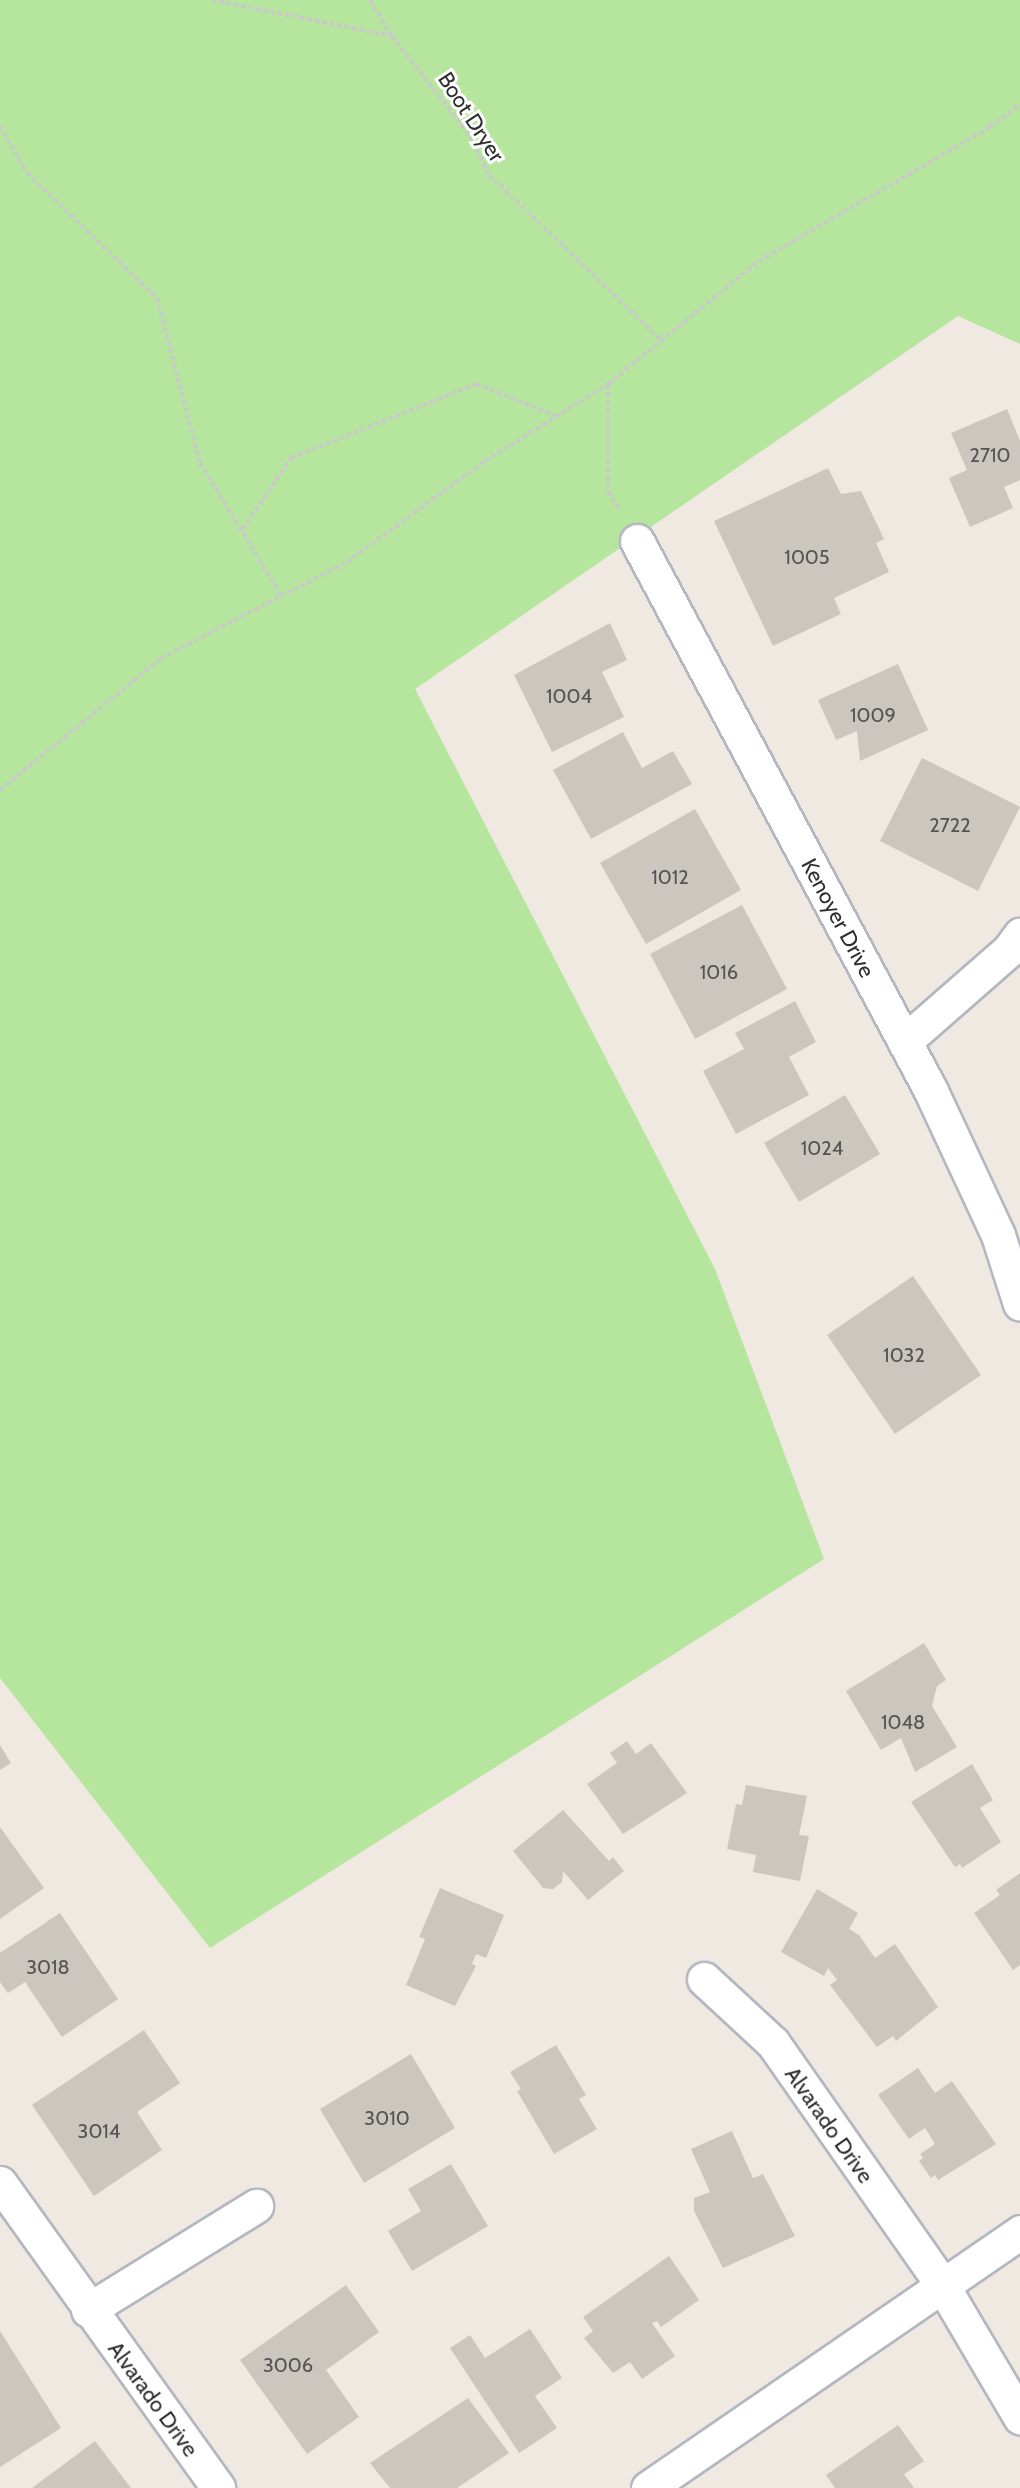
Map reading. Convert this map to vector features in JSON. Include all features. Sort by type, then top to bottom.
[{"type":"street","name":"Kenoyer Drive","points":[[637,541],[930,1089],[998,1235],[1020,1304]]},
{"type":"street","points":[[904,1041],[1000,958],[1020,934]]},
{"type":"street","name":"Alvarado Drive","points":[[704,1978],[773,2043],[941,2283],[1020,2417]]},
{"type":"street","name":"Alvarado Drive","points":[[0,2183],[88,2310],[218,2488]]},
{"type":"street","points":[[88,2310],[256,2206]]},
{"type":"street","points":[[648,2488],[941,2283],[1020,2232]]},
{"type":"path","points":[[212,0],[392,36]]},
{"type":"path","name":"Boot Dryer","points":[[370,0],[392,36],[464,127],[489,175],[660,339]]},
{"type":"path","points":[[0,790],[161,658],[347,562],[485,461],[608,384],[660,339],[759,261],[990,127],[1020,104]]},
{"type":"path","points":[[0,126],[27,173],[157,298],[200,463],[243,529],[282,597]]},
{"type":"path","points":[[243,529],[291,458],[476,384],[557,416]]},
{"type":"path","points":[[608,384],[608,492],[637,541]]},
{"type":"green space","points":[[0,0],[1020,0],[1020,344],[958,316],[415,689],[715,1269],[824,1559],[210,1948],[0,1678]]},
{"type":"building","points":[[1007,409],[1020,441],[1020,480],[1004,487],[1013,508],[970,527],[949,478],[967,470],[951,433]]},
{"type":"building","points":[[828,468],[841,494],[861,491],[884,539],[876,543],[889,572],[834,598],[841,614],[773,646],[714,521]]},
{"type":"building","points":[[610,623],[627,660],[602,672],[624,717],[552,752],[514,675]]},
{"type":"building","points":[[898,664],[928,730],[860,761],[857,731],[836,740],[818,700]]},
{"type":"building","points":[[623,732],[642,768],[673,751],[692,784],[591,839],[553,770]]},
{"type":"building","points":[[922,758],[1020,807],[978,891],[880,841]]},
{"type":"building","points":[[695,809],[741,890],[646,944],[600,863]]},
{"type":"building","points":[[742,905],[787,989],[695,1039],[650,954]]},
{"type":"building","points":[[795,1001],[816,1042],[789,1057],[809,1095],[736,1134],[703,1071],[744,1049],[735,1033]]},
{"type":"building","points":[[845,1095],[880,1154],[799,1202],[764,1143]]},
{"type":"building","points":[[913,1276],[981,1375],[895,1434],[827,1335]]},
{"type":"building","points":[[924,1643],[946,1680],[937,1686],[932,1706],[957,1747],[915,1772],[901,1738],[881,1750],[846,1691]]},
{"type":"building","points":[[627,1741],[636,1754],[651,1743],[687,1793],[623,1834],[587,1784],[617,1763],[610,1753]]},
{"type":"building","points":[[0,1745],[11,1763],[0,1770]]},
{"type":"building","points":[[972,1764],[993,1800],[980,1808],[1001,1842],[962,1868],[960,1864],[955,1867],[911,1802]]},
{"type":"building","points":[[746,1785],[807,1796],[799,1835],[809,1836],[800,1881],[753,1872],[756,1855],[727,1849],[736,1804],[742,1805]]},
{"type":"building","points":[[563,1810],[609,1861],[613,1857],[624,1871],[588,1900],[563,1871],[562,1882],[553,1889],[543,1888],[513,1851]]},
{"type":"building","points":[[0,1827],[44,1888],[0,1919]]},
{"type":"building","points":[[1020,1873],[1020,1965],[1013,1970],[974,1913],[1000,1895],[996,1890]]},
{"type":"building","points":[[440,1888],[504,1915],[486,1958],[476,1954],[472,1964],[476,1966],[455,2006],[406,1985],[425,1939],[419,1937]]},
{"type":"building","points":[[817,1889],[858,1913],[849,1929],[859,1935],[875,1958],[895,1944],[938,2007],[896,2041],[893,2036],[877,2047],[830,1985],[837,1980],[828,1968],[824,1976],[781,1952]]},
{"type":"building","points":[[60,1913],[118,1999],[62,2037],[25,1982],[8,1993],[0,1982],[0,1953]]},
{"type":"building","points":[[144,2030],[180,2083],[137,2112],[162,2150],[94,2196],[32,2105]]},
{"type":"building","points":[[556,2045],[586,2095],[579,2099],[597,2129],[554,2154],[517,2091],[521,2089],[510,2072]]},
{"type":"building","points":[[411,2054],[455,2128],[364,2183],[320,2109]]},
{"type":"building","points":[[918,2068],[935,2093],[952,2081],[996,2144],[938,2180],[935,2175],[931,2178],[919,2161],[923,2158],[920,2154],[935,2144],[925,2128],[909,2139],[878,2095]]},
{"type":"building","points":[[732,2131],[753,2178],[763,2174],[795,2236],[723,2268],[694,2211],[694,2198],[710,2192],[691,2149]]},
{"type":"building","points":[[451,2164],[488,2226],[412,2271],[388,2231],[421,2211],[408,2189]]},
{"type":"building","points":[[669,2256],[699,2300],[661,2327],[657,2321],[652,2323],[675,2356],[642,2379],[630,2362],[613,2373],[584,2338],[593,2331],[583,2317]]},
{"type":"building","points":[[346,2285],[379,2332],[326,2370],[359,2417],[307,2454],[240,2360]]},
{"type":"building","points":[[530,2329],[562,2378],[535,2396],[557,2428],[519,2453],[450,2348],[470,2335],[485,2358]]},
{"type":"building","points":[[0,2331],[61,2428],[0,2467]]},
{"type":"building","points":[[468,2398],[509,2453],[457,2488],[390,2488],[370,2463]]},
{"type":"building","points":[[898,2425],[924,2461],[904,2474],[914,2488],[835,2488],[826,2475]]},
{"type":"building","points":[[95,2441],[131,2488],[32,2488]]}]
